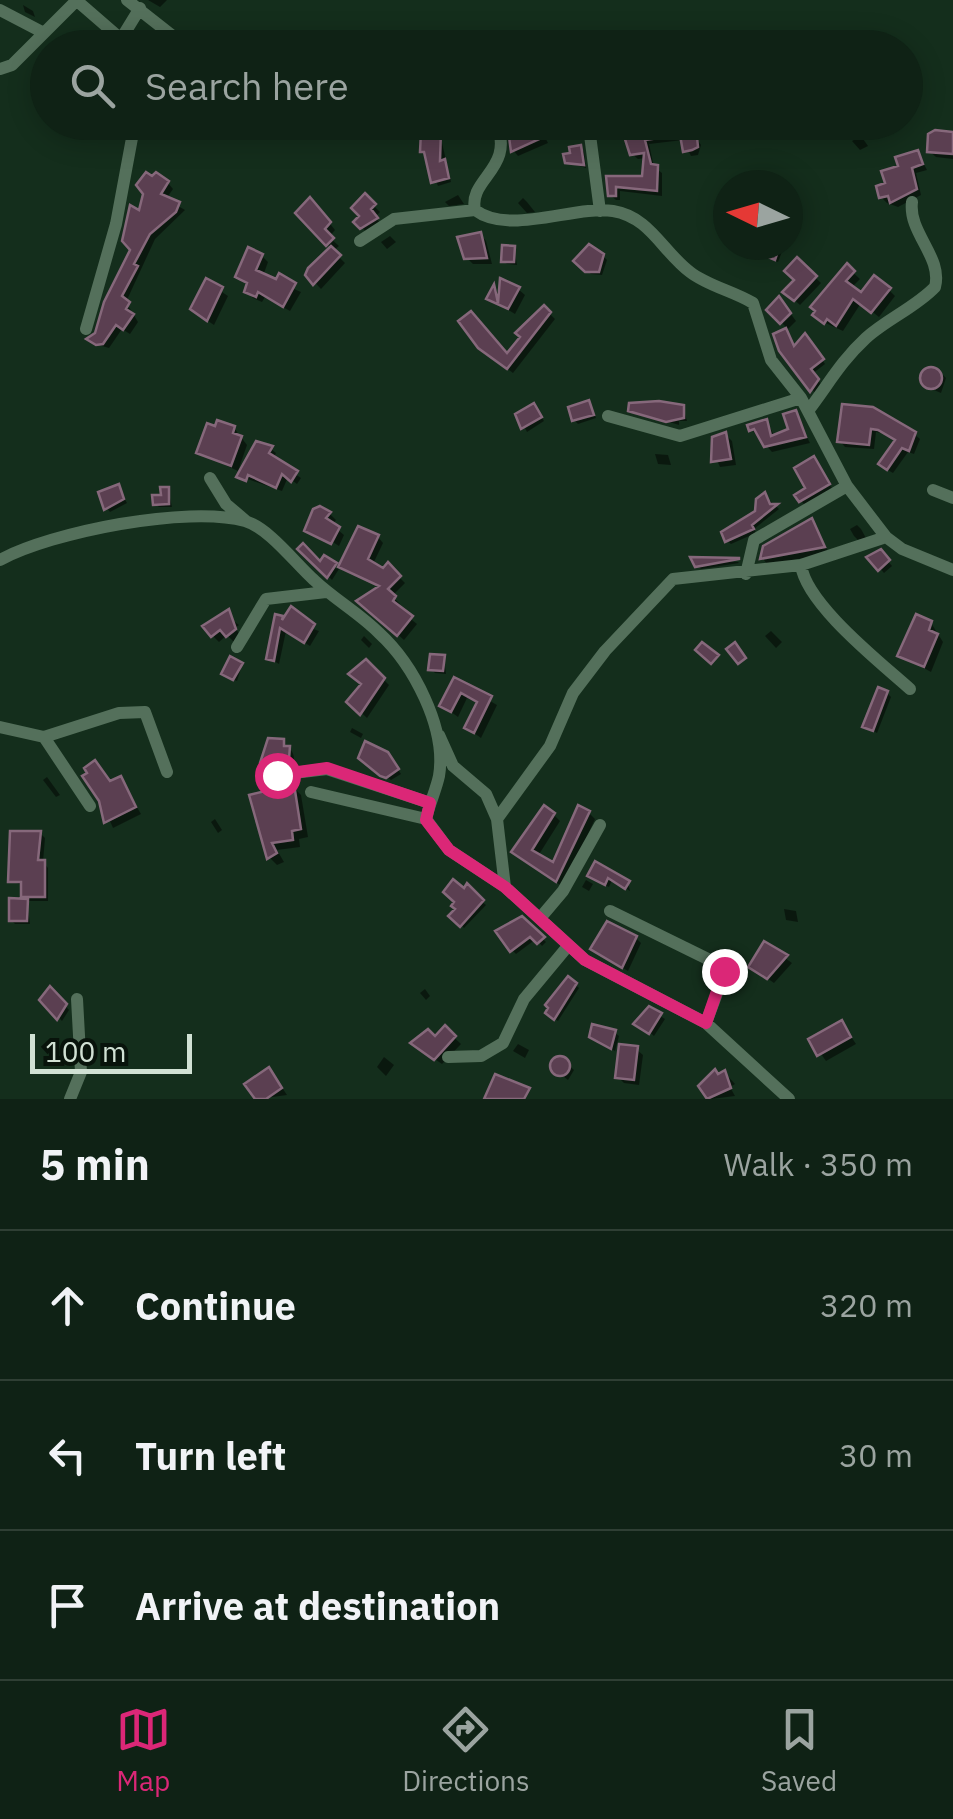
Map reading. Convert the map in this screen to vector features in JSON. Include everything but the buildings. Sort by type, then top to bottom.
[{"type":"street","points":[[46,30],[76,0],[107,30]]},
{"type":"street","points":[[125,30],[133,4],[166,30]]},
{"type":"street","points":[[0,10],[40,30]]},
{"type":"street","points":[[0,70],[30,46]]},
{"type":"street","points":[[86,328],[116,224],[131,140]]},
{"type":"street","points":[[475,210],[475,197],[502,159],[502,140]]},
{"type":"street","points":[[591,140],[600,211]]},
{"type":"street","points":[[808,411],[829,384],[832,370],[867,337],[935,287],[936,268],[913,224],[912,202]]},
{"type":"street","points":[[360,241],[394,218],[475,210],[488,217],[537,220],[600,211],[639,218],[694,275],[753,303],[772,360],[801,398],[847,486],[886,537],[902,549],[953,570]]},
{"type":"street","points":[[608,416],[680,436],[801,398]]},
{"type":"street","points":[[210,478],[226,504],[326,592],[379,632],[395,652],[454,766],[486,794],[497,818],[505,887]]},
{"type":"street","points":[[746,574],[754,540],[847,486]]},
{"type":"street","points":[[933,490],[953,498]]},
{"type":"street","points":[[0,560],[22,548],[150,519],[246,521]]},
{"type":"street","points":[[497,818],[550,746],[573,694],[663,585],[673,579],[801,565],[886,537]]},
{"type":"street","points":[[801,565],[808,585],[852,636],[910,689]]},
{"type":"street","points":[[237,647],[266,599],[326,592]]},
{"type":"street","points":[[0,727],[44,737],[119,714],[145,712],[167,772]]},
{"type":"street","points":[[426,820],[439,774],[436,728]]},
{"type":"street","points":[[44,737],[90,806]]},
{"type":"street","points":[[277,775],[327,768],[430,803]]},
{"type":"street","points":[[311,792],[426,820],[449,850],[505,887],[568,946],[627,984],[706,1023],[790,1099]]},
{"type":"street","points":[[541,917],[563,891],[600,825]]},
{"type":"street","points":[[610,911],[720,965],[724,977],[706,1023]]},
{"type":"street","points":[[448,1057],[492,1052],[503,1043],[524,999],[568,946]]},
{"type":"street","points":[[70,1099],[81,1072],[77,999]]},
{"type":"route","points":[[277,775],[327,768],[380,790],[430,803],[426,820],[436,837],[505,887],[585,960],[706,1023],[724,971]]}]
